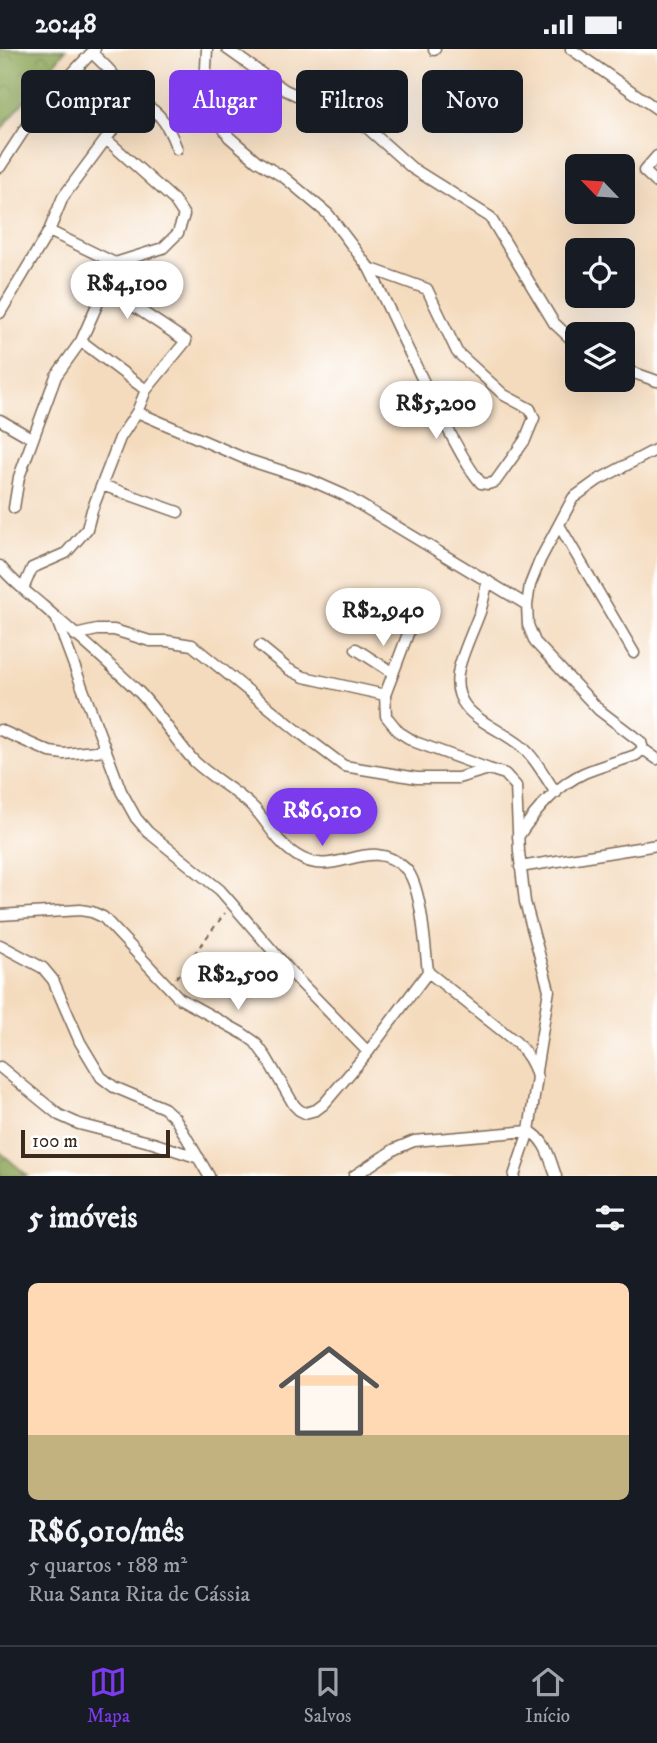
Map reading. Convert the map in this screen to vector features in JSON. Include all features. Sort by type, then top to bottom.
[{"type":"street","points":[[207,49],[205,86],[211,109],[229,137],[328,214],[369,268],[459,450],[481,483],[495,482],[525,440],[534,418],[530,409],[504,395],[457,352],[427,289],[369,268]]},
{"type":"street","points":[[227,49],[285,90],[365,126],[412,168],[490,217],[554,323],[565,333]]},
{"type":"street","points":[[570,49],[657,109]]},
{"type":"street","points":[[0,167],[36,113],[94,51],[109,70]]},
{"type":"street","points":[[155,111],[170,131],[177,149]]},
{"type":"street","points":[[0,313],[49,232],[63,197],[110,133]]},
{"type":"street","points":[[49,232],[115,263],[163,248],[178,233],[184,215],[174,200],[106,139]]},
{"type":"street","points":[[657,156],[644,171],[657,183]]},
{"type":"street","points":[[14,508],[19,477],[56,376],[81,341],[105,287],[117,269],[115,263]]},
{"type":"street","points":[[23,589],[32,568],[66,553],[87,529],[120,438],[137,412],[146,390],[186,341],[105,287]]},
{"type":"street","points":[[81,341],[146,390]]},
{"type":"street","points":[[635,373],[657,381]]},
{"type":"street","points":[[137,412],[248,460],[344,495],[527,604]]},
{"type":"street","points":[[0,420],[33,439]]},
{"type":"street","points":[[657,449],[598,480],[573,498],[540,560],[530,586],[527,604],[528,625],[535,642],[598,710],[641,742],[643,749],[657,759]]},
{"type":"street","points":[[102,485],[178,512]]},
{"type":"street","points":[[559,524],[634,653]]},
{"type":"street","points":[[0,566],[140,693],[173,738],[195,762],[254,808],[277,839],[294,854],[316,864],[333,864],[370,854],[379,855],[405,869],[416,886],[428,972],[516,1042],[526,1052],[536,1071],[529,1131],[514,1176]]},
{"type":"street","points":[[488,581],[481,609],[459,669],[457,690],[467,709],[487,725],[522,746],[556,793]]},
{"type":"street","points":[[56,617],[127,803],[141,824],[220,890],[298,980],[368,1052]]},
{"type":"street","points":[[75,635],[97,630],[114,630],[149,641],[192,645],[344,766],[417,778],[458,778],[489,769]]},
{"type":"street","points":[[409,631],[385,695],[386,716],[399,732],[415,742],[505,774],[516,786],[520,867],[525,902],[549,990],[536,1071]]},
{"type":"street","points":[[260,646],[288,669],[304,677],[385,695]]},
{"type":"street","points":[[356,649],[393,673]]},
{"type":"street","points":[[0,730],[50,752],[64,754],[106,750]]},
{"type":"street","points":[[518,837],[534,812],[556,793],[583,774],[636,755],[643,749]]},
{"type":"street","points":[[520,867],[657,845]]},
{"type":"street","points":[[0,915],[80,910],[103,917],[179,998],[255,1042],[294,1105],[305,1113],[324,1104],[368,1052],[428,972]]},
{"type":"street","points":[[0,945],[48,973],[80,1042],[101,1077],[114,1087],[164,1108],[175,1118],[209,1176]]},
{"type":"street","points":[[0,1067],[59,1115],[79,1124],[199,1158]]},
{"type":"street","points":[[354,1176],[395,1149],[414,1141],[529,1131],[541,1140],[556,1176]]},
{"type":"path","points":[[169,987],[231,904]]},
{"type":"green space","points":[[0,49],[66,49],[49,70],[21,70],[21,105],[0,131]]},
{"type":"green space","points":[[0,1152],[28,1176],[0,1176]]}]
